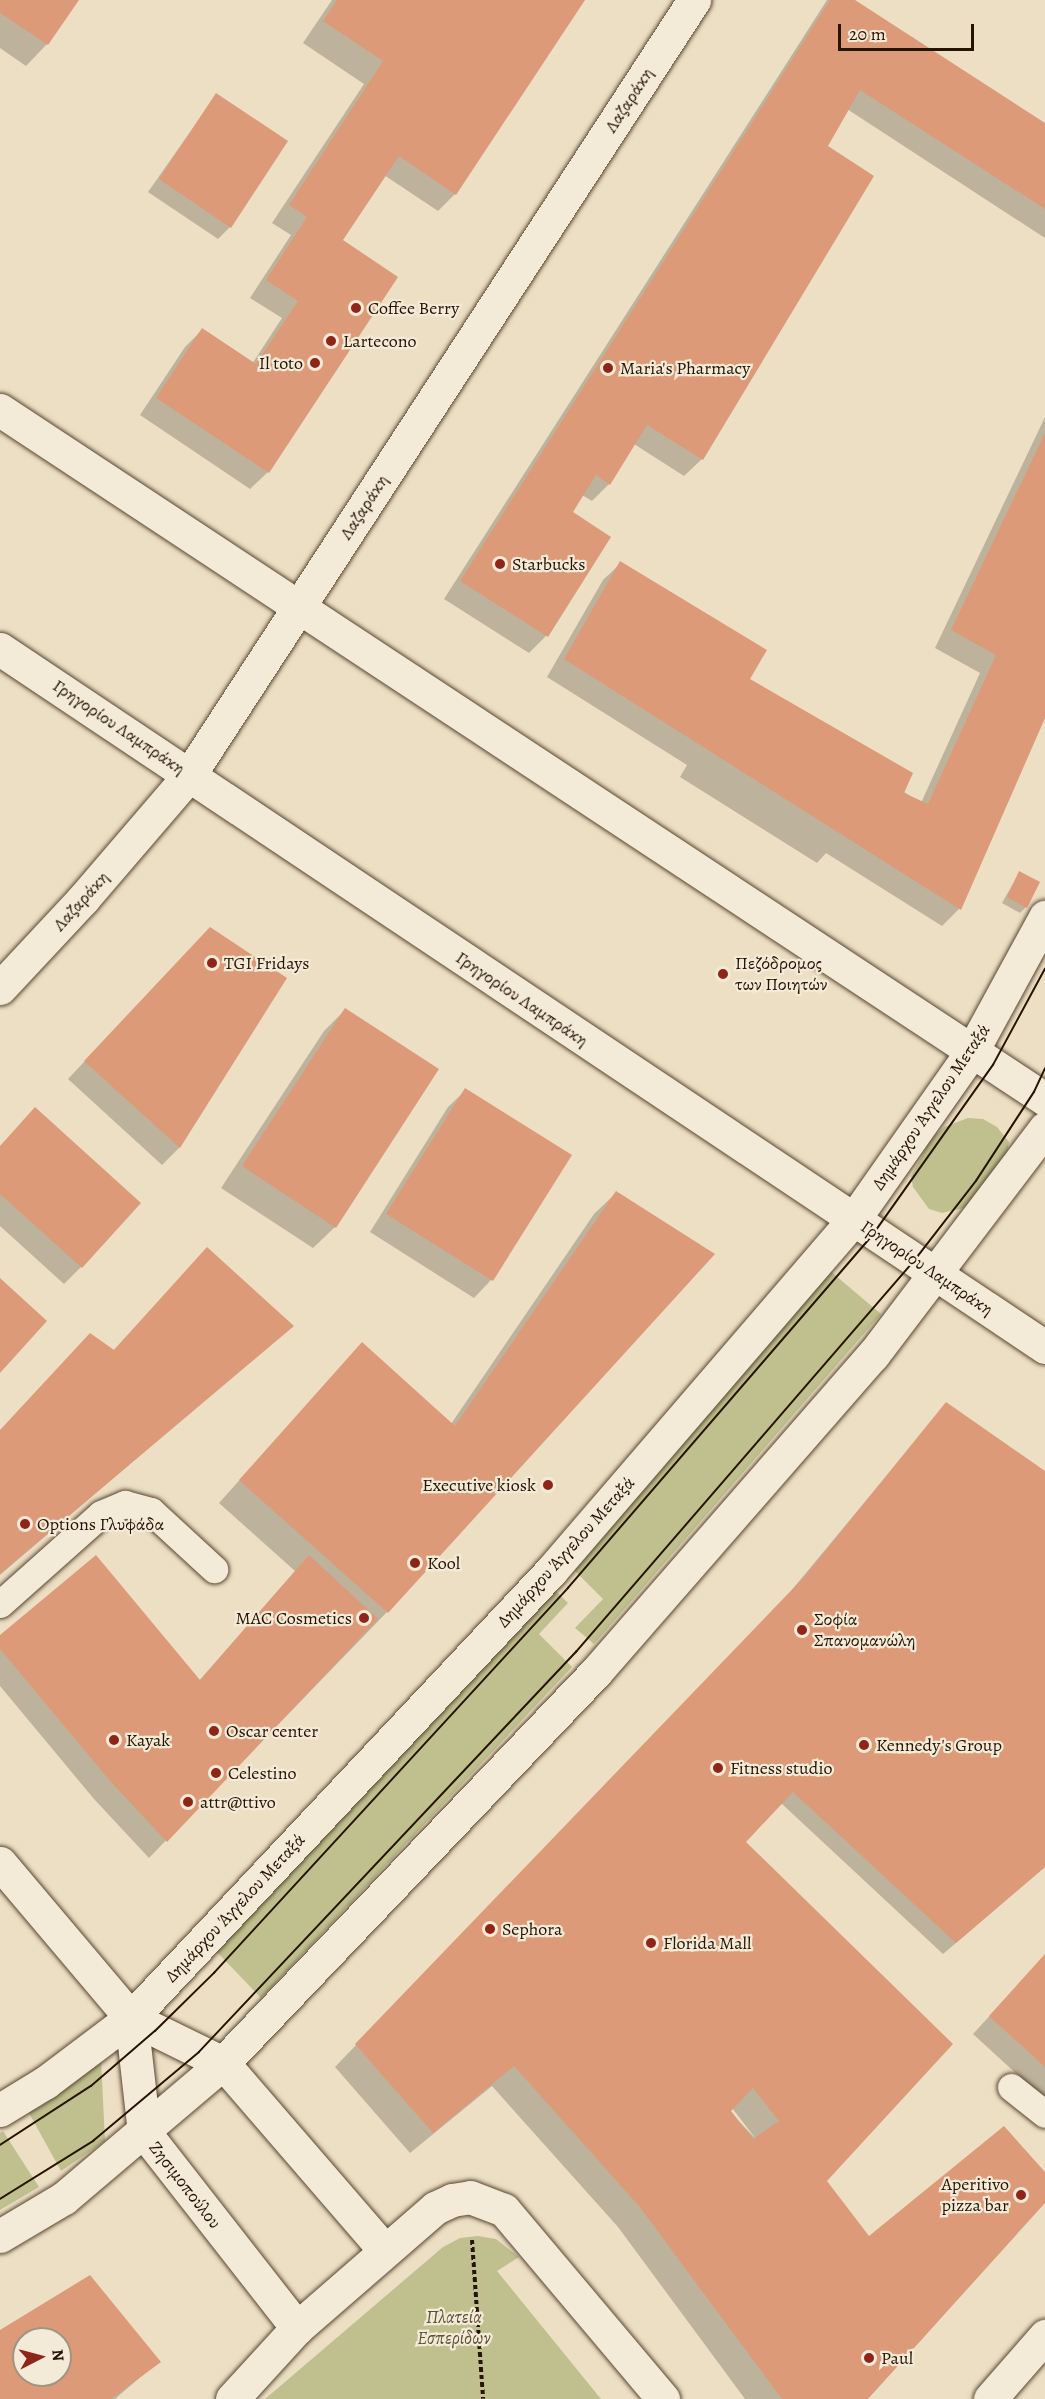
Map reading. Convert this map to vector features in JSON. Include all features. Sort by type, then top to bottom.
[{"type":"street","name":"Λαζαράκη","points":[[0,988],[83,899],[190,774],[694,0]]},
{"type":"street","points":[[0,410],[1045,1099]]},
{"type":"street","name":"Γρηγορίου Λαμπράκη","points":[[0,649],[190,774],[774,1170],[854,1219],[1045,1347]]},
{"type":"street","name":"Δημάρχου Άγγελου Μεταξά","points":[[0,2110],[46,2082],[131,2018],[551,1571],[854,1219],[972,1051],[1045,917]]},
{"type":"street","points":[[0,2236],[64,2198],[223,2063],[596,1672],[859,1372],[936,1274],[1045,1128]]},
{"type":"street","points":[[0,1863],[131,2018],[223,2063],[385,2251]]},
{"type":"street","name":"Ζησιμοπούλου","points":[[131,2018],[144,2132],[297,2328]]},
{"type":"street","points":[[232,2399],[297,2328],[435,2208],[470,2197],[504,2210],[663,2399]]},
{"type":"street","points":[[990,2399],[1045,2336]]},
{"type":"lane","points":[[0,1604],[101,1514],[125,1504],[151,1511],[214,1569]]},
{"type":"lane","points":[[1011,2086],[1045,2114]]},
{"type":"path","points":[[470,2197],[475,2328],[483,2399]]},
{"type":"green space","points":[[968,1118],[983,1119],[997,1127],[1009,1142],[1006,1157],[964,1208],[942,1213],[929,1209],[913,1187],[911,1176],[931,1139],[944,1127]]},
{"type":"green space","points":[[829,1270],[881,1314],[594,1644],[575,1628],[603,1599],[574,1570]]},
{"type":"green space","points":[[555,1590],[568,1603],[539,1634],[572,1667],[261,1998],[215,1950]]},
{"type":"green space","points":[[101,2059],[105,2141],[61,2171],[29,2113]]},
{"type":"green space","points":[[3,2131],[39,2187],[0,2210],[0,2133]]},
{"type":"green space","name":"Πλατεία Εσπερίδων","points":[[478,2236],[496,2239],[519,2257],[497,2271],[601,2399],[265,2399],[443,2247],[460,2238]]},
{"type":"building","points":[[0,0],[79,0],[48,45],[0,13]]},
{"type":"building","points":[[337,0],[585,0],[456,195],[399,156],[343,240],[398,277],[269,473],[156,398],[202,328],[256,364],[298,301],[266,280],[307,217],[289,205],[383,61],[323,21]]},
{"type":"building","points":[[830,0],[855,0],[1045,123],[1045,209],[860,90],[828,146],[874,176],[703,460],[647,425],[610,485],[596,475],[573,512],[611,537],[548,637],[460,581]]},
{"type":"building","points":[[216,93],[288,141],[231,228],[159,179]]},
{"type":"building","points":[[1045,433],[1045,718],[961,910],[564,659],[620,561],[767,650],[750,679],[913,773],[904,793],[928,804],[996,655],[951,630]]},
{"type":"building","points":[[1019,871],[1040,882],[1027,908],[1007,897]]},
{"type":"building","points":[[210,927],[287,978],[180,1148],[84,1061]]},
{"type":"building","points":[[345,1008],[439,1069],[336,1228],[242,1166]]},
{"type":"building","points":[[465,1088],[572,1155],[493,1281],[386,1214]]},
{"type":"building","points":[[35,1107],[141,1203],[82,1268],[0,1194],[0,1146]]},
{"type":"building","points":[[616,1191],[715,1254],[388,1613],[239,1480],[362,1342],[455,1426]]},
{"type":"building","points":[[207,1247],[294,1326],[0,1574],[0,1430],[90,1333],[114,1350]]},
{"type":"building","points":[[0,1278],[47,1321],[0,1373]]},
{"type":"building","points":[[946,1402],[1045,1471],[1045,1867],[956,1943],[793,1792],[746,1842],[953,2044],[827,2181],[869,2236],[1004,2126],[1045,2172],[1045,2203],[868,2399],[782,2399],[639,2206],[514,2066],[433,2133],[355,2044],[806,1575]],"holes":[[[753,2088],[779,2121],[753,2139],[731,2111]]]},
{"type":"building","points":[[96,1555],[200,1680],[309,1555],[378,1619],[167,1842],[111,1782],[0,1649],[0,1635]]},
{"type":"building","points":[[1045,1954],[1045,2067],[989,2016]]},
{"type":"building","points":[[90,2275],[161,2362],[111,2399],[0,2399],[0,2330]]},
{"type":"tram line","points":[[0,2145],[91,2086],[155,2031],[214,1973],[568,1588],[874,1233],[993,1065],[1045,969]]},
{"type":"tram line","points":[[0,2199],[93,2141],[199,2052],[576,1652],[914,1261],[976,1181],[1034,1092],[1045,1068]]},
{"type":"place","name":"Coffee Berry","points":[[356,308]]},
{"type":"place","name":"Lartecono","points":[[331,341]]},
{"type":"place","name":"Il toto","points":[[315,363]]},
{"type":"place","name":"Maria's Pharmacy","points":[[608,368]]},
{"type":"place","name":"Starbucks","points":[[500,564]]},
{"type":"place","name":"TGI Fridays","points":[[212,963]]},
{"type":"place","name":"Πεζόδρομος των Ποιητών","points":[[723,974]]},
{"type":"place","name":"Executive kiosk","points":[[548,1485]]},
{"type":"place","name":"Options Γλυφάδα","points":[[25,1524]]},
{"type":"place","name":"Kool","points":[[415,1563]]},
{"type":"place","name":"MAC Cosmetics","points":[[364,1618]]},
{"type":"place","name":"Σοφία Σπανομανώλη","points":[[802,1630]]},
{"type":"place","name":"Oscar center","points":[[214,1731]]},
{"type":"place","name":"Kayak","points":[[114,1740]]},
{"type":"place","name":"Kennedy's Group","points":[[864,1745]]},
{"type":"place","name":"Fitness studio","points":[[718,1768]]},
{"type":"place","name":"Celestino","points":[[216,1773]]},
{"type":"place","name":"attr@ttivo","points":[[188,1802]]},
{"type":"place","name":"Sephora","points":[[490,1929]]},
{"type":"place","name":"Florida Mall","points":[[651,1943]]},
{"type":"place","name":"Aperitivo pizza bar","points":[[1021,2195]]},
{"type":"place","name":"Paul","points":[[869,2358]]}]
